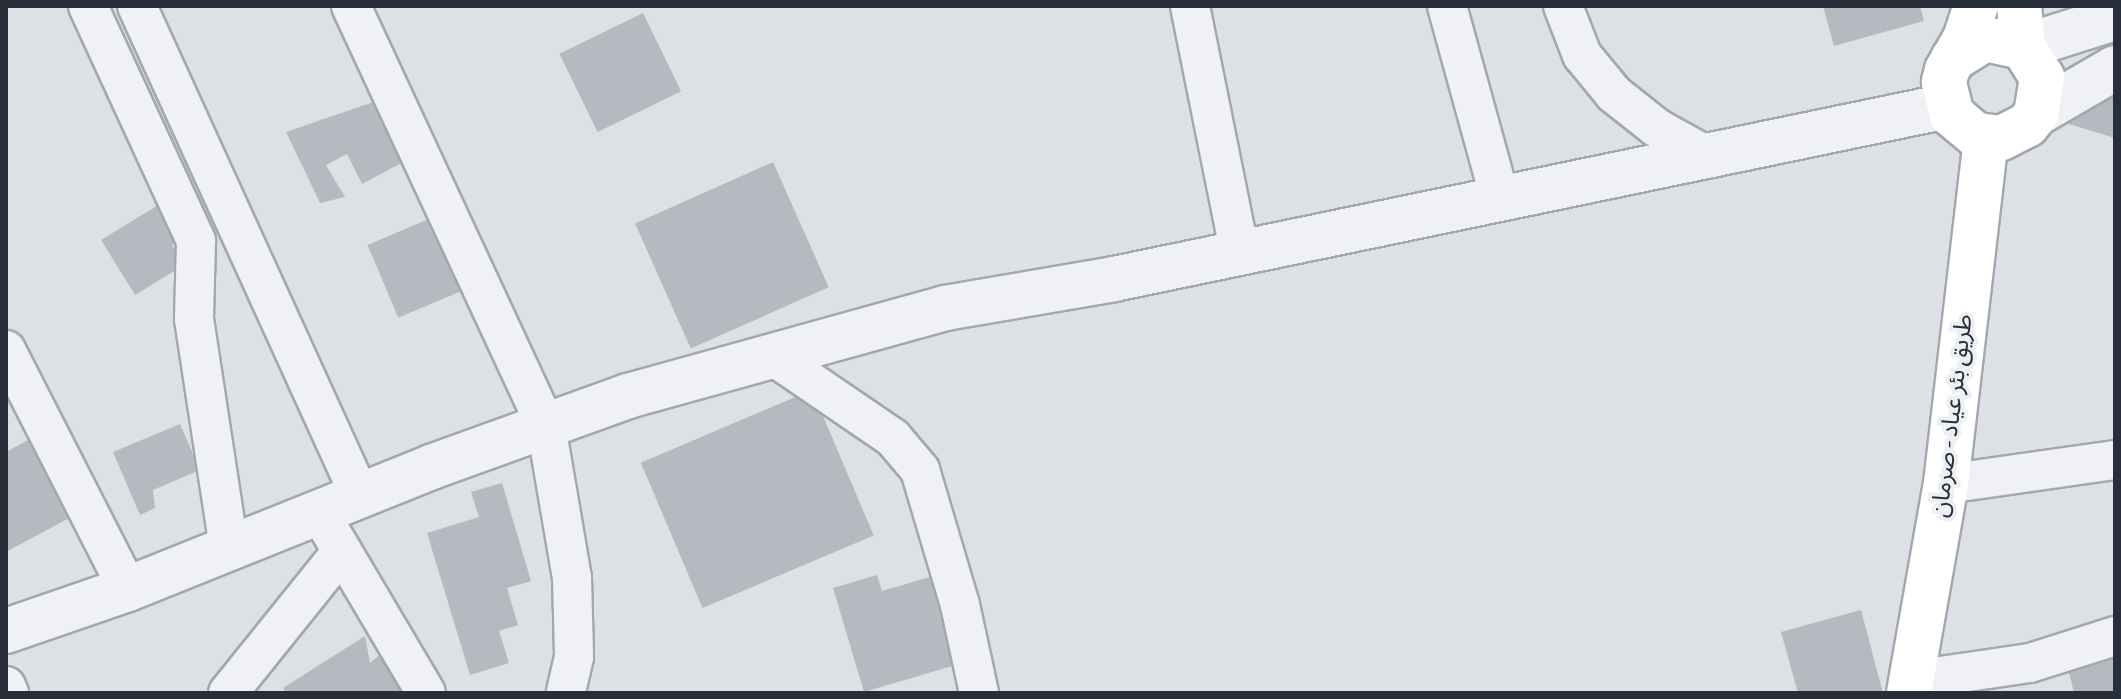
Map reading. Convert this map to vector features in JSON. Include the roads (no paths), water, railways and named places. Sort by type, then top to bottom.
[{"type":"highway","points":[[1953,59],[1985,39],[2021,27],[2042,77],[2036,114],[2015,133],[1986,137],[1966,130],[1947,106],[1944,82],[1953,59],[1976,6]]},
{"type":"highway","name":"طريق بئر عياد - صرمان","points":[[1911,686],[1946,484],[1986,137]]},
{"type":"street","points":[[88,6],[196,241],[194,319],[229,548]]},
{"type":"street","points":[[137,6],[360,496]]},
{"type":"street","points":[[351,6],[546,426],[572,578],[574,657],[566,693]]},
{"type":"street","points":[[1190,6],[1240,253]]},
{"type":"street","points":[[1447,6],[1500,199]]},
{"type":"street","points":[[1563,6],[1582,55],[1614,94],[1657,128],[1711,158]]},
{"type":"street","points":[[2021,27],[2115,18]]},
{"type":"street","points":[[2036,114],[2115,68]]},
{"type":"street","points":[[6,631],[128,589],[360,496],[628,396],[945,308],[1240,253],[1711,158],[1947,106]]},
{"type":"street","points":[[6,350],[128,589]]},
{"type":"street","points":[[773,356],[908,451],[920,470],[960,605],[979,693]]},
{"type":"street","points":[[1946,484],[2115,460]]},
{"type":"street","points":[[319,512],[426,693]]},
{"type":"street","points":[[228,693],[342,551]]},
{"type":"street","points":[[1911,686],[2030,663],[2115,636]]},
{"type":"street","points":[[6,686],[9,693]]}]
